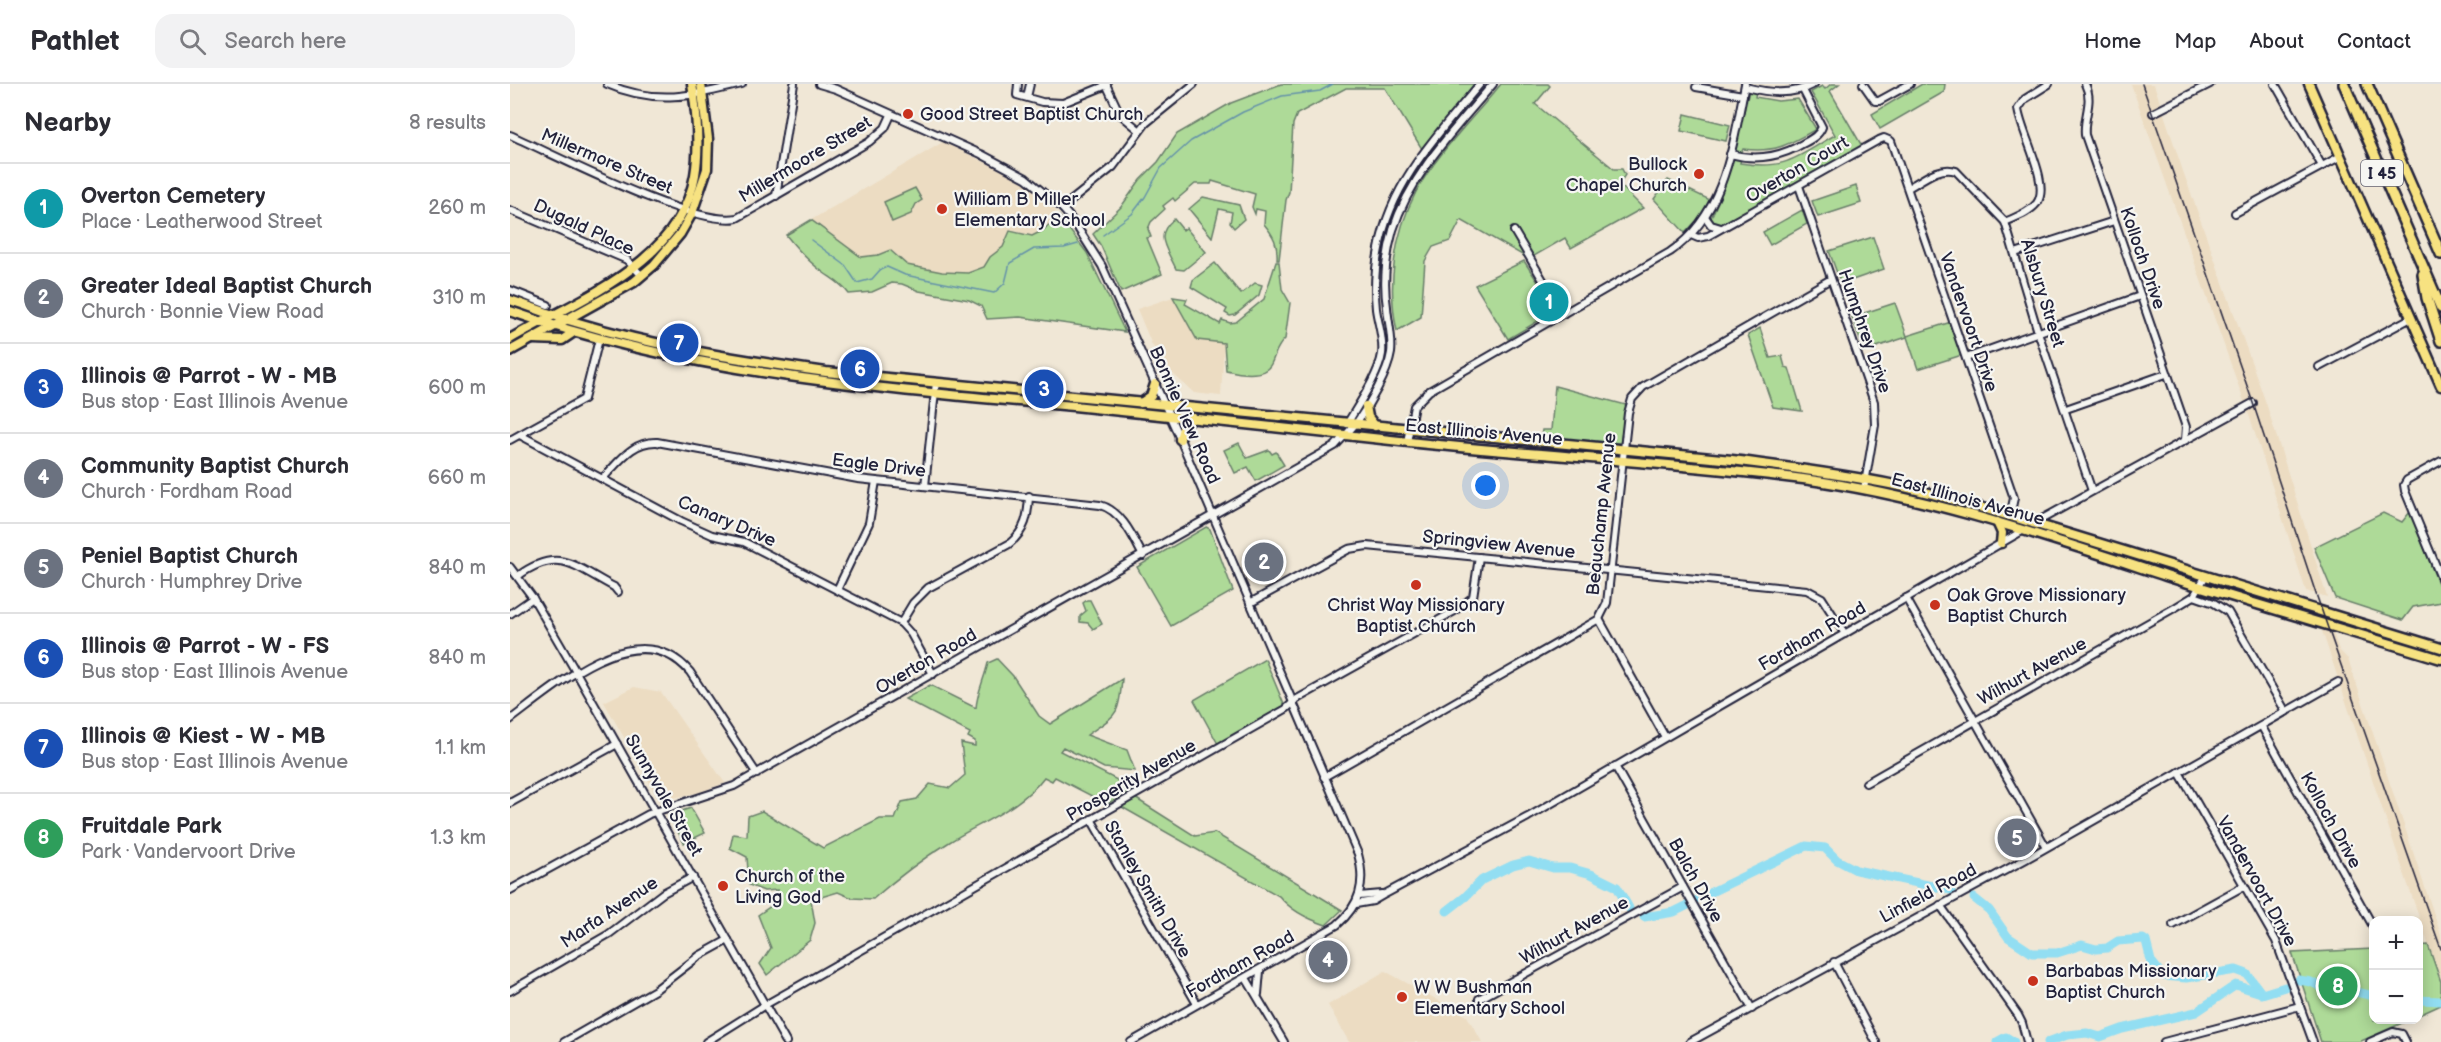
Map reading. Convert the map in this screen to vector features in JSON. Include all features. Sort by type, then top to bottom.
[{"type":"highway","name":"I 45","points":[[2344,84],[2441,308]]},
{"type":"highway","name":"I 45","points":[[2367,84],[2441,254]]},
{"type":"highway","points":[[2421,261],[2427,298],[2441,341]]},
{"type":"main road","points":[[510,351],[642,276],[672,245],[692,213],[707,169],[708,139],[698,95],[692,84]]},
{"type":"main road","points":[[514,336],[635,268],[660,243],[683,210],[692,187],[696,165],[698,95],[701,84]]},
{"type":"main road","points":[[2309,84],[2341,156],[2362,218],[2441,386]]},
{"type":"main road","name":"East Illinois Avenue","points":[[510,300],[594,328],[669,346],[825,376],[935,393],[1266,425],[1407,442],[1777,476],[1940,501],[2010,516],[2441,648]]},
{"type":"main road","points":[[590,307],[590,320],[594,328]]},
{"type":"main road","points":[[512,311],[521,320],[514,336]]},
{"type":"main road","name":"East Illinois Avenue","points":[[512,311],[599,339],[667,356],[740,370],[936,382],[1808,469],[1866,480],[1940,501],[1996,522],[2201,587],[2441,659]]},
{"type":"main road","points":[[532,339],[556,341],[574,332]]},
{"type":"main road","points":[[667,356],[669,346]]},
{"type":"main road","points":[[1141,403],[1151,396],[1155,384]]},
{"type":"main road","points":[[980,398],[981,387]]},
{"type":"main road","points":[[1069,406],[1070,396]]},
{"type":"main road","points":[[1366,406],[1368,417],[1375,426]]},
{"type":"main road","points":[[1266,425],[1268,415]]},
{"type":"main road","points":[[1180,439],[1184,425],[1193,418]]},
{"type":"main road","points":[[1996,522],[2002,530],[2001,543]]},
{"type":"street","points":[[607,84],[652,96],[698,95],[742,84]]},
{"type":"street","points":[[776,196],[794,84]]},
{"type":"street","name":"Bonnie View Road","points":[[819,84],[836,89],[981,154],[1026,178],[1062,208],[1096,255],[1180,439],[1361,865],[1362,884],[1359,896]]},
{"type":"street","points":[[1018,84],[1017,95],[1042,102],[1064,104],[1107,85],[1120,114],[1139,130]]},
{"type":"street","points":[[1027,97],[1030,84]]},
{"type":"street","points":[[1062,208],[1113,166],[1139,130],[1194,84]]},
{"type":"street","points":[[1352,424],[1377,367],[1382,348],[1376,310],[1375,276],[1382,234],[1389,213],[1398,190],[1416,161],[1480,84]]},
{"type":"street","points":[[1345,434],[1366,406],[1387,367],[1391,349],[1386,305],[1386,271],[1390,241],[1398,216],[1413,184],[1428,163],[1493,84]]},
{"type":"street","points":[[1407,442],[1414,406],[1429,391],[1670,252],[1691,235],[1706,218],[1719,191],[1745,86],[1779,93],[1803,90],[1814,84]]},
{"type":"street","points":[[1863,84],[1875,101],[1879,101],[1910,84]]},
{"type":"street","points":[[2005,222],[2032,208],[2038,202],[2041,194],[2040,178],[2018,110],[2025,99],[2049,84]]},
{"type":"street","name":"Kolloch Drive","points":[[2085,84],[2090,104],[2085,122],[2085,135],[2186,427],[2185,440]]},
{"type":"street","points":[[2153,113],[2210,84]]},
{"type":"street","points":[[2276,84],[2322,166]]},
{"type":"street","points":[[1696,87],[1743,95]]},
{"type":"street","points":[[1730,154],[1749,157],[1778,156],[1818,134],[1822,127],[1803,90]]},
{"type":"street","name":"Millermoore Street","points":[[692,213],[717,219],[737,218],[870,142],[885,128],[891,115]]},
{"type":"street","name":"Millermore Street","points":[[510,135],[692,213]]},
{"type":"street","name":"Overton Court","points":[[1691,235],[1703,238],[1722,229],[1879,140],[1887,139]]},
{"type":"street","name":"Vandervoort Drive","points":[[1887,139],[1891,141],[1908,188],[2014,498],[2010,516]]},
{"type":"street","points":[[2235,213],[2341,156]]},
{"type":"street","name":"Alsbury Street","points":[[1908,188],[1942,169],[1950,168],[1956,171],[2005,222],[2038,332],[2092,491]]},
{"type":"street","name":"Humphrey Drive","points":[[1799,186],[1876,414],[1864,489]]},
{"type":"street","name":"Dugald Place","points":[[510,210],[627,260],[642,276]]},
{"type":"street","points":[[1389,213],[1398,216]]},
{"type":"street","points":[[1706,218],[1711,225],[1722,229]]},
{"type":"street","points":[[2015,253],[2114,221]]},
{"type":"street","points":[[1514,231],[1563,314]]},
{"type":"street","name":"Beauchamp Avenue","points":[[1324,777],[1599,619],[1607,603],[1612,570],[1623,449],[1630,404],[1643,387],[1831,279]]},
{"type":"street","points":[[510,291],[548,305]]},
{"type":"street","points":[[1965,358],[2140,296]]},
{"type":"street","points":[[2319,368],[2411,318]]},
{"type":"street","points":[[510,440],[584,399],[599,339]]},
{"type":"street","points":[[1382,348],[1391,349]]},
{"type":"street","points":[[2066,409],[2166,374]]},
{"type":"street","points":[[925,486],[936,382]]},
{"type":"street","name":"Fordham Road","points":[[1356,904],[1374,901],[1528,816],[2034,524],[2253,403]]},
{"type":"street","name":"Overton Road","points":[[510,890],[634,821],[657,811],[721,792],[757,774],[1330,449],[1345,434]]},
{"type":"street","name":"Canary Drive","points":[[520,435],[681,521],[712,535],[744,542],[901,623],[911,634],[933,674]]},
{"type":"street","name":"Eagle Drive","points":[[602,479],[632,448],[648,442],[876,481],[1100,505],[1113,510],[1131,532],[1143,556]]},
{"type":"street","points":[[2441,461],[2411,477],[2404,484],[2405,492],[2441,578]]},
{"type":"street","points":[[837,590],[869,524],[876,481]]},
{"type":"street","points":[[901,623],[907,610],[919,595],[1009,544],[1018,536],[1028,517],[1029,496]]},
{"type":"street","name":"Springview Avenue","points":[[1250,603],[1349,549],[1358,547],[1807,590],[1822,598],[1845,634]]},
{"type":"street","name":"Prosperity Avenue","points":[[706,1042],[765,1005],[1466,604],[1476,591],[1479,557]]},
{"type":"street","points":[[518,576],[542,561],[557,560],[574,566],[614,587],[618,592]]},
{"type":"street","name":"Sunnyvale Street","points":[[510,567],[533,598],[657,811],[786,1042]]},
{"type":"street","name":"Wilhurt Avenue","points":[[1866,783],[2194,596],[2205,577]]},
{"type":"street","points":[[2194,596],[2214,603],[2228,612],[2286,712]]},
{"type":"street","points":[[510,614],[533,598]]},
{"type":"street","points":[[1906,598],[2046,847]]},
{"type":"street","points":[[1599,619],[1665,737]]},
{"type":"street","points":[[510,720],[576,672],[602,658],[623,652],[657,651],[677,659],[690,672],[757,774]]},
{"type":"street","name":"Linfield Road","points":[[1690,1042],[2262,727],[2338,682]]},
{"type":"street","name":"Kolloch Drive","points":[[2262,727],[2369,921]]},
{"type":"street","points":[[510,803],[617,744]]},
{"type":"street","name":"Balch Drive","points":[[1616,766],[1752,1009]]},
{"type":"street","name":"Vandervoort Drive","points":[[2178,772],[2279,947],[2313,1042]]},
{"type":"street","name":"Stanley Smith Drive","points":[[1091,819],[1197,1004]]},
{"type":"street","name":"Marfa Avenue","points":[[510,991],[609,934],[663,893],[693,877]]},
{"type":"street","points":[[2173,925],[2244,886]]},
{"type":"street","name":"Wilhurt Avenue","points":[[1479,999],[1683,887]]},
{"type":"street","name":"Fordham Road","points":[[1131,1042],[1337,926],[1356,904],[1359,896],[1385,894]]},
{"type":"street","points":[[1940,905],[2018,1015],[2027,1042]]},
{"type":"street","points":[[564,1042],[655,990],[699,956],[728,940]]},
{"type":"street","points":[[1834,962],[1876,1042]]},
{"type":"street","points":[[1258,998],[1257,982],[1260,971]]},
{"type":"street","points":[[1246,978],[1284,1042]]},
{"type":"street","points":[[2164,1042],[2300,1006]]},
{"type":"street","points":[[2370,1042],[2393,1032],[2402,1034],[2406,1042]]},
{"type":"shaded area","points":[[2131,84],[2154,84],[2266,403],[2327,597],[2306,591],[2250,418]]},
{"type":"shaded area","name":"William B Miller Elementary School","points":[[943,142],[1027,183],[1050,203],[1059,216],[1042,231],[1031,236],[1015,231],[1006,240],[1004,247],[990,257],[984,267],[968,273],[942,272],[907,265],[890,250],[878,255],[861,257],[811,220]]},
{"type":"shaded area","points":[[1173,297],[1197,340],[1224,343],[1221,396],[1194,393],[1171,372],[1152,345],[1137,309]]},
{"type":"shaded area","points":[[2321,628],[2332,629],[2339,650],[2348,659],[2441,935],[2441,982],[2423,929],[2423,916],[2419,916]]},
{"type":"shaded area","points":[[634,687],[661,692],[725,783],[700,792],[660,801],[604,702]]},
{"type":"shaded area","name":"W W Bushman Elementary School","points":[[1385,971],[1467,1016],[1482,1042],[1349,1042],[1328,1005]]},
{"type":"green space","points":[[1281,84],[1474,84],[1422,149],[1385,88],[1346,88],[1297,114],[1293,124],[1289,192],[1286,200],[1279,260],[1277,260],[1275,240],[1264,224],[1265,211],[1256,209],[1255,214],[1252,207],[1255,194],[1212,181],[1211,184],[1195,184],[1175,201],[1173,198],[1163,206],[1165,209],[1151,222],[1148,229],[1151,237],[1147,238],[1162,274],[1121,292],[1101,246],[1093,234],[1121,207],[1140,180],[1158,162],[1177,134],[1231,103]]},
{"type":"green space","points":[[1501,84],[1548,84],[1550,86],[1535,104],[1614,169],[1622,169],[1625,175],[1619,184],[1643,208],[1571,248],[1565,238],[1529,259],[1461,220],[1450,241],[1433,247],[1425,261],[1421,317],[1397,331],[1393,278],[1398,243],[1408,208],[1433,165]]},
{"type":"green space","points":[[1831,84],[1839,84],[1830,91],[1862,146],[1723,225],[1716,225],[1710,220],[1722,193],[1732,158],[1741,159],[1740,163],[1756,165],[1781,163],[1801,155],[1835,135],[1811,92],[1822,86],[1825,89]]},
{"type":"green space","points":[[1922,84],[1945,84],[1944,92],[1880,129],[1872,114]]},
{"type":"green space","points":[[1749,91],[1756,92],[1755,97],[1778,101],[1798,99],[1816,129],[1773,149],[1743,149],[1741,154],[1734,152]]},
{"type":"green space","points":[[1685,114],[1730,125],[1726,141],[1681,131]]},
{"type":"green space","points":[[1668,180],[1710,200],[1685,233],[1654,199]]},
{"type":"green space","points":[[1856,186],[1861,203],[1818,217],[1812,201]]},
{"type":"green space","points":[[915,188],[922,200],[916,204],[911,214],[892,222],[884,202]]},
{"type":"green space","points":[[1203,197],[1239,205],[1244,219],[1234,228],[1230,223],[1232,212],[1219,209],[1212,237],[1189,209]]},
{"type":"green space","points":[[1802,210],[1807,224],[1770,245],[1763,232]]},
{"type":"green space","points":[[1059,216],[1087,253],[1125,332],[1020,317],[987,319],[981,306],[969,300],[919,291],[902,284],[892,283],[872,292],[849,294],[841,285],[808,260],[786,235],[811,220],[861,257],[878,255],[890,250],[907,265],[942,272],[968,273],[984,267],[990,257],[1003,247],[1010,231],[1032,236],[1042,231]]},
{"type":"green space","points":[[1174,219],[1183,230],[1186,228],[1206,252],[1184,270],[1176,269],[1163,237],[1164,231]]},
{"type":"green space","points":[[1873,237],[1884,269],[1841,284],[1829,251]]},
{"type":"green space","points":[[1524,261],[1554,306],[1553,312],[1508,339],[1475,285]]},
{"type":"green space","points":[[1276,262],[1279,262],[1282,289],[1290,303],[1285,339],[1271,364],[1263,371],[1250,373],[1226,370],[1224,343],[1197,340],[1173,297],[1187,299],[1185,304],[1220,324],[1222,320],[1230,323],[1236,322],[1264,299]]},
{"type":"green space","points":[[1215,263],[1241,294],[1255,283],[1262,285],[1259,295],[1235,315],[1230,316],[1225,313],[1227,309],[1191,287],[1193,280]]},
{"type":"green space","points":[[1895,303],[1907,336],[1951,322],[1962,355],[1918,369],[1907,337],[1864,351],[1852,317]]},
{"type":"green space","points":[[1760,328],[1770,358],[1782,356],[1785,367],[1789,368],[1802,411],[1773,407],[1748,335]]},
{"type":"green space","points":[[1555,386],[1626,405],[1620,445],[1541,436],[1542,430],[1551,430]]},
{"type":"green space","points":[[1239,443],[1247,458],[1269,450],[1272,454],[1276,452],[1284,465],[1256,481],[1248,467],[1235,473],[1224,450]]},
{"type":"green space","points":[[2410,512],[2441,591],[2441,602],[2413,607],[2403,620],[2335,598],[2314,547],[2383,513],[2402,522]]},
{"type":"green space","points":[[1206,527],[1210,529],[1233,591],[1171,626],[1137,567]]},
{"type":"green space","points":[[1090,600],[1102,624],[1093,629],[1088,623],[1080,622],[1080,616],[1086,611],[1083,603]]},
{"type":"green space","points":[[997,659],[1013,676],[1039,716],[1050,724],[1122,679],[1118,708],[1115,713],[1087,735],[1127,750],[1135,771],[1104,768],[1063,747],[1060,751],[1129,786],[1132,790],[1107,804],[1055,777],[1052,781],[1044,777],[1024,798],[938,849],[873,899],[852,898],[838,892],[811,900],[815,923],[810,940],[767,975],[760,964],[771,948],[758,915],[778,901],[778,890],[764,891],[749,885],[747,857],[730,848],[733,834],[747,836],[748,816],[762,811],[823,848],[880,819],[895,819],[902,802],[917,799],[930,784],[950,788],[965,775],[961,743],[975,746],[975,741],[968,737],[970,733],[905,699],[930,685],[976,708],[988,663]]},
{"type":"green space","points":[[1265,659],[1285,707],[1218,744],[1194,700]]},
{"type":"green space","points":[[1135,798],[1195,836],[1215,833],[1342,910],[1326,925],[1300,914],[1279,896],[1120,806]]},
{"type":"green space","points":[[691,808],[705,833],[684,843],[669,815]]},
{"type":"green space","points":[[2428,945],[2441,982],[2441,1005],[2423,1013],[2423,970],[2423,946]]},
{"type":"green space","points":[[2369,949],[2369,1024],[2400,1024],[2359,1042],[2321,1042],[2292,953]]},
{"type":"waterway","points":[[1103,235],[1132,214],[1145,197],[1161,168],[1191,141],[1243,112],[1282,96],[1320,91],[1333,84]]},
{"type":"waterway","points":[[811,240],[845,265],[857,283],[872,279],[880,270],[887,267],[905,275],[994,293],[1005,283],[1010,263],[1034,249],[1064,248],[1078,244]]},
{"type":"waterway","points":[[1699,898],[1806,846],[1825,848],[1837,860],[1856,870],[1951,890]]},
{"type":"waterway","points":[[1447,911],[1482,880],[1513,865],[1529,861],[1553,868],[1570,868],[1591,874],[1617,887],[1629,908]]},
{"type":"waterway","points":[[1974,898],[1989,910],[2008,937],[2032,953],[2057,953],[2082,945],[2096,949],[2107,948],[2118,941],[2143,939],[2146,941],[2151,961],[2163,976],[2186,978],[2236,970],[2247,974],[2262,994],[2285,987]]},
{"type":"waterway","points":[[1644,917],[1674,912],[1688,905]]},
{"type":"waterway","points":[[2299,980],[2311,982],[2333,993],[2356,992],[2369,995]]},
{"type":"waterway","points":[[2048,1042],[2067,1035],[2087,1033],[2100,1037],[2122,1029],[2196,1012],[2236,985],[2261,993]]},
{"type":"waterway","points":[[2423,1000],[2441,1001]]},
{"type":"waterway","points":[[1997,1042],[2006,1037],[2014,1042]]},
{"type":"railway","points":[[2142,84],[2253,403],[2316,594],[2441,949]]},
{"type":"place","name":"Good Street Baptist Church","points":[[908,114]]},
{"type":"place","name":"Bullock Chapel Church","points":[[1699,174]]},
{"type":"place","name":"William B Miller Elementary School","points":[[942,209]]},
{"type":"place","name":"Overton Cemetery","points":[[1549,302]]},
{"type":"place","name":"Illinois @ Kiest - W - MB","points":[[679,343]]},
{"type":"place","name":"Illinois @ Parrot - W - FS","points":[[860,369]]},
{"type":"place","name":"Illinois @ Parrot - W - MB","points":[[1044,389]]},
{"type":"place","name":"Greater Ideal Baptist Church","points":[[1264,562]]},
{"type":"place","name":"Christ Way Missionary Baptist Church","points":[[1416,585]]},
{"type":"place","name":"Oak Grove Missionary Baptist Church","points":[[1935,605]]},
{"type":"place","name":"Peniel Baptist Church","points":[[2017,838]]},
{"type":"place","name":"Church of the Living God","points":[[723,886]]},
{"type":"place","name":"Community Baptist Church","points":[[1328,960]]},
{"type":"place","name":"Barbabas Missionary Baptist Church","points":[[2033,981]]},
{"type":"place","name":"Fruitdale Park","points":[[2338,986]]},
{"type":"place","name":"W W Bushman Elementary School","points":[[1402,997]]}]
